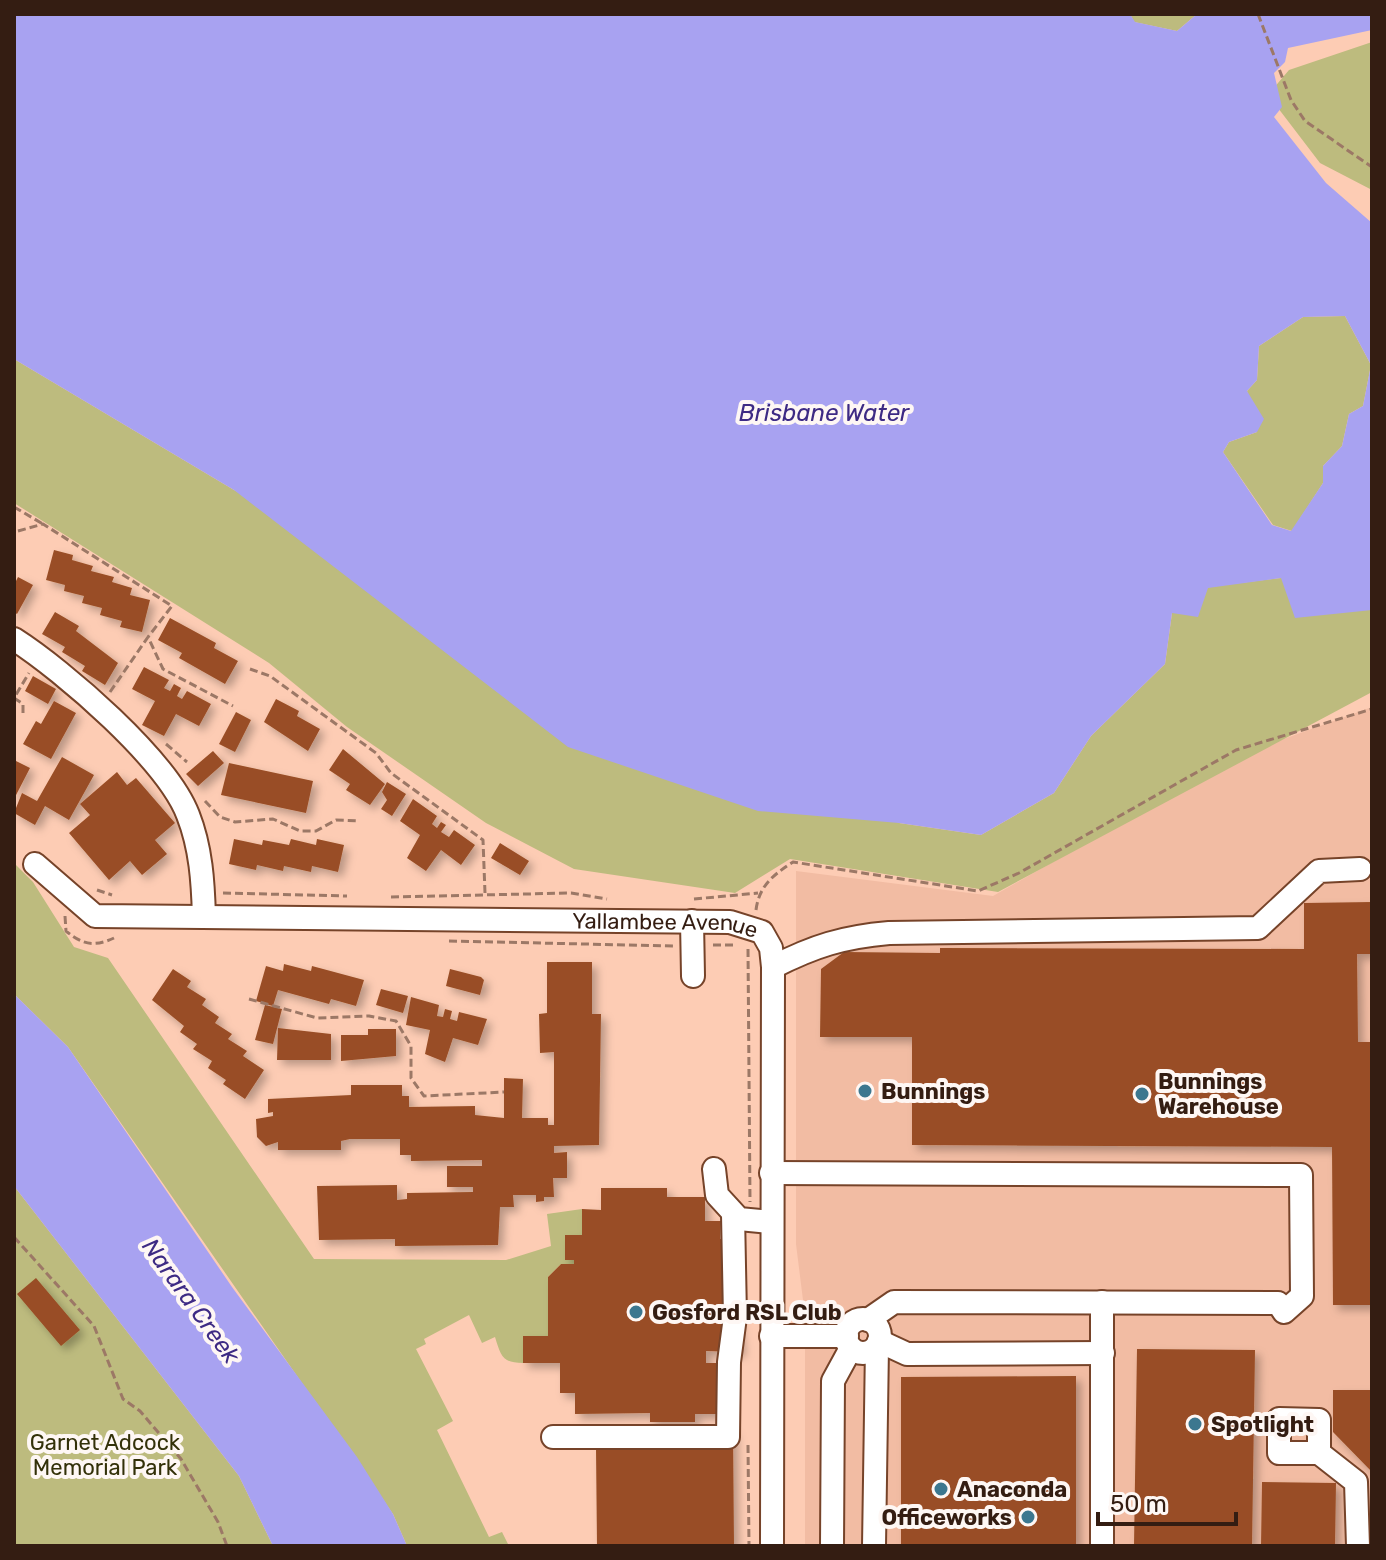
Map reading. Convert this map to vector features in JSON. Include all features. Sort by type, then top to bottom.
[{"type":"street","points":[[14,639],[39,655],[88,696],[166,777],[188,814],[202,865],[204,917]]},
{"type":"street","name":"Yallambee Avenue","points":[[35,864],[95,916],[692,921],[748,936],[762,932],[771,948],[773,967],[772,1546]]},
{"type":"street","points":[[773,967],[814,947],[845,937],[889,933],[1258,928],[1319,871],[1360,869]]},
{"type":"street","points":[[692,921],[693,976]]},
{"type":"street","points":[[714,1169],[717,1195],[742,1211],[745,1222],[771,1222]]},
{"type":"street","points":[[771,1173],[1301,1175],[1302,1296],[1284,1312],[1278,1303],[894,1302],[868,1320],[853,1323],[849,1342],[833,1381],[832,1546]]},
{"type":"street","points":[[553,1437],[738,1440],[729,1362],[742,1211]]},
{"type":"street","points":[[1102,1302],[1102,1546]]},
{"type":"street","points":[[868,1320],[879,1331],[874,1546]]},
{"type":"street","points":[[771,1336],[849,1342],[867,1353],[878,1344]]},
{"type":"street","points":[[878,1344],[907,1354],[1103,1353]]},
{"type":"street","points":[[1319,1453],[1356,1482],[1358,1546]]},
{"type":"path","points":[[1258,14],[1284,81],[1305,121],[1372,167]]},
{"type":"path","points":[[14,507],[172,606],[106,698]]},
{"type":"path","points":[[18,531],[43,524]]},
{"type":"path","points":[[148,637],[163,669],[233,706]]},
{"type":"path","points":[[23,713],[23,704],[14,698],[39,655]]},
{"type":"path","points":[[250,669],[270,676],[376,753],[391,773],[483,840],[485,895]]},
{"type":"path","points":[[742,1211],[748,936],[758,893],[774,874],[793,862],[978,891],[1019,873],[1236,750],[1372,709]]},
{"type":"path","points":[[200,796],[220,817],[235,822],[261,817],[300,831],[316,831],[336,820],[359,821]]},
{"type":"path","points":[[203,893],[359,897]]},
{"type":"path","points":[[391,897],[571,893],[618,901]]},
{"type":"path","points":[[680,901],[758,893]]},
{"type":"path","points":[[440,941],[692,946],[748,936]]},
{"type":"path","points":[[249,999],[317,1018],[369,1016],[396,1021],[411,1046],[411,1078],[424,1096],[504,1092]]},
{"type":"path","points":[[14,1237],[94,1326],[123,1399],[140,1411],[181,1459],[218,1522],[227,1546]]},
{"type":"path","points":[[738,1440],[749,1546]]},
{"type":"shaded area","points":[[1372,707],[1372,1546],[805,1546],[805,1316],[796,1244],[796,871],[993,896],[1245,753]]},
{"type":"green space","points":[[1130,14],[1197,14],[1177,31],[1134,22]]},
{"type":"green space","points":[[1372,42],[1372,190],[1320,163],[1268,95],[1289,70]]},
{"type":"green space","points":[[1345,316],[1371,365],[1363,406],[1349,414],[1342,446],[1323,466],[1323,483],[1292,531],[1273,525],[1223,452],[1229,442],[1257,432],[1247,391],[1257,380],[1259,346],[1303,317]]},
{"type":"green space","points":[[14,359],[234,490],[899,823],[981,835],[1054,793],[1091,736],[1165,664],[1172,613],[1208,587],[1281,578],[1372,582],[1372,692],[998,892],[790,859],[735,893],[574,869],[486,823],[347,727],[269,663],[14,503]]},
{"type":"green space","points":[[14,863],[33,882],[74,947],[108,958],[314,1259],[506,1260],[551,1246],[547,1214],[582,1209],[582,1235],[565,1236],[565,1260],[574,1260],[574,1264],[561,1264],[548,1277],[548,1336],[524,1336],[523,1363],[506,1360],[495,1337],[482,1343],[469,1315],[424,1339],[426,1344],[416,1349],[453,1421],[437,1430],[489,1537],[502,1532],[509,1546],[407,1546],[393,1514],[68,1047],[14,994]]},
{"type":"green space","name":"Garnet Adcock Memorial Park","points":[[14,1186],[239,1476],[273,1546],[14,1546]]},
{"type":"water","name":"Brisbane Water","points":[[14,14],[1130,14],[1135,22],[1177,31],[1197,14],[1372,14],[1372,30],[1288,48],[1285,62],[1274,73],[1282,107],[1274,117],[1326,183],[1372,223],[1372,610],[1295,618],[1281,578],[1208,588],[1198,617],[1172,613],[1165,664],[1091,736],[1054,793],[981,835],[899,823],[758,811],[568,747],[234,490],[14,359]],"holes":[[[1345,316],[1371,365],[1363,406],[1349,414],[1342,446],[1323,466],[1323,483],[1291,531],[1272,525],[1223,452],[1229,442],[1257,432],[1264,419],[1247,391],[1257,380],[1259,346],[1303,317]]]},
{"type":"water","name":"Narara Creek","points":[[14,994],[68,1047],[232,1287],[357,1457],[393,1514],[407,1546],[273,1546],[239,1476],[14,1186]]},
{"type":"building","points":[[54,550],[73,555],[72,560],[93,566],[91,571],[114,577],[112,582],[132,588],[130,595],[150,600],[142,632],[120,627],[122,621],[100,615],[102,608],[82,603],[84,596],[64,591],[65,585],[46,580]]},
{"type":"building","points":[[18,577],[33,585],[17,614],[14,612],[14,585]]},
{"type":"building","points":[[55,612],[79,626],[76,631],[118,663],[105,685],[82,671],[85,666],[62,652],[65,647],[42,634]]},
{"type":"building","points":[[170,618],[216,643],[214,648],[238,661],[225,684],[179,658],[182,653],[158,640]]},
{"type":"building","points":[[144,667],[169,680],[164,688],[170,691],[174,684],[181,688],[177,696],[182,699],[187,691],[211,704],[199,726],[176,714],[164,736],[142,725],[155,701],[132,689]]},
{"type":"building","points":[[33,676],[56,689],[48,704],[25,691]]},
{"type":"building","points":[[276,699],[299,711],[297,716],[320,729],[308,751],[264,722]]},
{"type":"building","points":[[54,701],[76,713],[51,759],[23,744],[36,721],[41,724]]},
{"type":"building","points":[[236,712],[251,720],[235,752],[219,744]]},
{"type":"building","points":[[343,749],[385,784],[370,805],[346,790],[350,784],[329,770]]},
{"type":"building","points":[[213,751],[224,763],[198,786],[186,774]]},
{"type":"building","points":[[62,757],[94,775],[69,820],[45,806],[35,825],[14,813],[22,793],[37,801]]},
{"type":"building","points":[[14,760],[30,768],[14,799]]},
{"type":"building","points":[[229,763],[313,781],[306,813],[221,795]]},
{"type":"building","points":[[117,772],[127,785],[136,778],[175,823],[155,840],[167,854],[142,875],[130,861],[109,880],[69,833],[90,815],[80,804]]},
{"type":"building","points":[[387,782],[406,794],[392,816],[381,809],[387,800],[382,792]]},
{"type":"building","points":[[413,799],[437,816],[432,824],[437,828],[441,822],[446,825],[441,832],[449,837],[454,830],[475,845],[461,865],[441,850],[426,871],[407,858],[420,835],[400,821]]},
{"type":"building","points":[[234,839],[262,845],[263,840],[289,845],[291,839],[316,845],[317,839],[344,845],[338,872],[312,866],[311,872],[284,866],[283,871],[257,865],[256,870],[229,864]]},
{"type":"building","points":[[500,843],[529,861],[520,875],[491,858]]},
{"type":"building","name":"Bunnings Warehouse","points":[[1372,902],[1372,954],[1357,954],[1358,1042],[1372,1042],[1372,1305],[1333,1305],[1332,1147],[912,1145],[912,1037],[820,1037],[821,969],[844,952],[940,953],[940,948],[1304,949],[1304,903]]},
{"type":"building","points":[[547,962],[592,962],[592,1014],[601,1014],[599,1145],[554,1146],[554,1153],[567,1152],[567,1178],[553,1178],[554,1197],[544,1197],[544,1201],[536,1202],[536,1195],[513,1195],[514,1207],[500,1207],[498,1245],[395,1246],[395,1239],[319,1240],[317,1186],[397,1185],[397,1200],[407,1199],[407,1193],[473,1192],[473,1187],[447,1187],[447,1166],[482,1166],[482,1160],[411,1161],[411,1155],[400,1155],[400,1139],[350,1139],[341,1141],[341,1150],[278,1150],[278,1142],[266,1146],[257,1137],[256,1119],[273,1116],[273,1112],[268,1113],[268,1099],[351,1095],[351,1085],[402,1085],[402,1096],[409,1096],[409,1107],[475,1106],[475,1115],[504,1118],[504,1078],[523,1079],[522,1118],[548,1118],[548,1125],[554,1125],[554,1052],[540,1053],[539,1014],[547,1013]]},
{"type":"building","points":[[284,964],[311,971],[312,966],[364,980],[356,1006],[331,999],[329,1004],[278,990],[273,1006],[256,1001],[266,966],[283,971]]},
{"type":"building","points":[[173,969],[191,981],[187,987],[206,999],[202,1005],[219,1017],[215,1023],[232,1034],[228,1039],[247,1051],[243,1056],[264,1070],[245,1099],[223,1084],[226,1080],[208,1068],[212,1061],[193,1049],[197,1044],[180,1032],[184,1026],[152,1000]]},
{"type":"building","points":[[450,969],[481,977],[484,980],[480,995],[446,986]]},
{"type":"building","points":[[381,989],[408,996],[403,1013],[376,1005]]},
{"type":"building","points":[[411,997],[439,1005],[437,1016],[443,1017],[445,1009],[452,1011],[450,1019],[457,1021],[459,1012],[487,1019],[478,1045],[453,1038],[445,1062],[425,1054],[430,1030],[406,1025]]},
{"type":"building","points":[[265,1005],[282,1009],[273,1044],[255,1040]]},
{"type":"building","points":[[278,1028],[331,1034],[331,1060],[277,1060]]},
{"type":"building","points":[[368,1029],[396,1029],[396,1056],[341,1061],[341,1035],[368,1035]]},
{"type":"building","name":"Gosford RSL Club","points":[[601,1188],[667,1188],[667,1197],[705,1197],[705,1221],[721,1221],[720,1239],[728,1239],[741,1352],[706,1351],[706,1363],[717,1363],[717,1414],[695,1414],[695,1422],[650,1422],[650,1413],[575,1414],[575,1393],[560,1393],[560,1363],[523,1363],[523,1336],[548,1336],[548,1277],[561,1264],[574,1264],[574,1260],[565,1260],[565,1235],[582,1235],[582,1209],[601,1210]]},
{"type":"building","points":[[36,1278],[80,1330],[61,1346],[17,1294]]},
{"type":"building","name":"Spotlight","points":[[1137,1349],[1255,1350],[1252,1546],[1134,1546]]},
{"type":"building","points":[[1076,1376],[1076,1546],[901,1546],[901,1377]]},
{"type":"building","points":[[1333,1390],[1372,1390],[1372,1472],[1333,1432]]},
{"type":"building","points":[[733,1429],[734,1546],[597,1546],[596,1448]]},
{"type":"building","points":[[1262,1482],[1336,1483],[1335,1546],[1261,1546]]},
{"type":"place","name":"Bunnings","points":[[865,1091]]},
{"type":"place","name":"Bunnings Warehouse","points":[[1142,1094]]},
{"type":"place","name":"Gosford RSL Club","points":[[636,1312]]},
{"type":"place","name":"Spotlight","points":[[1195,1424]]},
{"type":"place","name":"Anaconda","points":[[941,1489]]},
{"type":"place","name":"Officeworks","points":[[1028,1517]]}]
